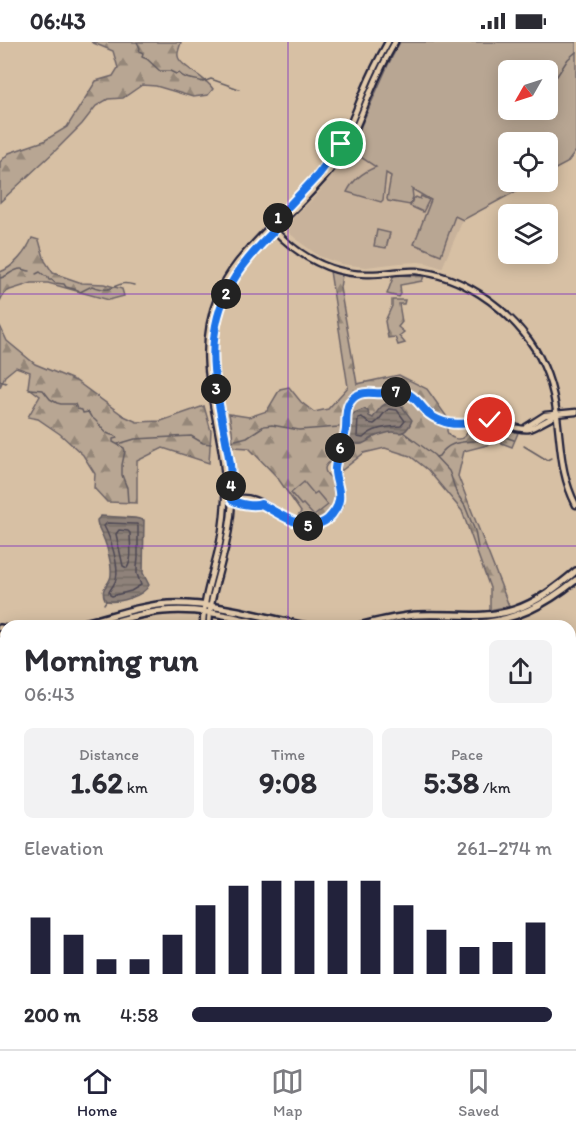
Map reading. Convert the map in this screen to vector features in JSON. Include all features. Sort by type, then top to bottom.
[{"type":"main road","points":[[204,620],[220,543],[225,498],[225,473],[209,382],[206,350],[213,309],[234,266],[318,175],[337,150],[388,42]]},
{"type":"main road","points":[[208,620],[207,609],[226,543],[232,500],[231,474],[213,358],[217,319],[224,298],[238,273],[319,184],[341,156],[395,42]]},
{"type":"main road","points":[[270,226],[298,252],[327,267],[367,274],[396,271],[427,273],[455,281],[500,308],[536,351],[550,383],[557,415],[564,474],[576,505]]},
{"type":"main road","points":[[225,498],[258,501],[300,524],[312,526],[326,521],[334,513],[340,498],[334,471],[346,432],[346,409],[357,395],[366,392],[401,392],[413,397],[433,417],[446,423],[466,424],[490,420],[524,429],[533,428],[557,415],[576,412]]},
{"type":"main road","points":[[381,620],[415,615],[478,616],[507,612],[548,593],[576,571]]},
{"type":"main road","points":[[501,620],[543,604],[576,580]]},
{"type":"main road","points":[[95,620],[152,606],[180,604],[271,620]]},
{"type":"main road","points":[[122,620],[153,612],[207,609],[250,620]]},
{"type":"shaded area","points":[[361,126],[353,152],[463,220],[442,268],[418,262],[366,267],[341,264],[319,256],[287,231],[287,224],[317,195],[346,154]]},
{"type":"green space","points":[[91,42],[181,42],[178,53],[180,60],[213,89],[208,95],[193,97],[156,86],[142,85],[123,98],[108,99],[96,106],[56,150],[0,202],[0,162],[9,153],[44,141],[67,127],[96,81],[113,76],[118,68],[113,51]]},
{"type":"green space","points":[[400,42],[576,42],[576,151],[567,163],[558,168],[558,132],[498,132],[498,192],[515,192],[463,220],[455,216],[441,255],[414,244],[431,200],[412,189],[413,197],[410,205],[388,201],[391,176],[386,173],[381,202],[347,192],[359,177],[376,167],[353,152],[361,126]]},
{"type":"green space","points":[[421,196],[429,200],[423,212],[410,206],[413,199],[416,197],[420,199]]},
{"type":"green space","points":[[377,230],[390,233],[386,248],[374,246]]},
{"type":"green space","points":[[32,238],[39,240],[45,261],[53,273],[82,283],[104,284],[122,289],[124,296],[109,300],[48,283],[32,283],[4,293],[0,301],[0,272],[10,267],[19,258]]},
{"type":"green space","points":[[330,271],[342,275],[340,288],[357,384],[399,375],[427,389],[449,420],[447,431],[454,438],[463,438],[470,427],[483,425],[500,426],[518,433],[512,447],[499,442],[464,451],[458,476],[509,606],[490,610],[490,588],[462,511],[428,470],[410,456],[385,448],[364,453],[341,471],[337,462],[330,462],[325,470],[335,480],[334,506],[326,515],[308,521],[296,519],[301,512],[277,477],[249,448],[233,447],[229,414],[249,417],[267,411],[280,389],[289,387],[301,402],[314,412],[328,409],[348,387]]},
{"type":"green space","points":[[394,275],[424,276],[422,281],[400,285],[399,297],[387,294]]},
{"type":"green space","points":[[392,300],[405,300],[404,304],[399,304],[402,322],[398,327],[404,332],[399,336],[405,343],[398,345],[395,337],[388,338],[385,321],[392,306]]},
{"type":"green space","points":[[0,326],[7,341],[35,364],[76,381],[124,416],[137,422],[161,421],[204,406],[211,431],[209,463],[163,448],[137,461],[137,503],[107,502],[94,488],[95,474],[83,455],[60,434],[38,419],[28,417],[40,396],[28,387],[30,372],[16,367],[5,376],[0,387]]},
{"type":"green space","points":[[304,482],[328,505],[314,516],[291,493]]},
{"type":"water","points":[[395,402],[401,405],[412,420],[406,430],[400,433],[391,432],[375,436],[360,444],[352,443],[349,437],[351,417],[354,413],[364,409],[373,418],[384,405]]},
{"type":"water","points":[[101,516],[144,520],[143,573],[149,585],[136,596],[123,600],[106,601],[103,593],[111,571],[108,550],[97,522]]},
{"type":"waterway","points":[[137,42],[139,51],[143,53],[142,57],[160,71],[179,73],[187,78],[203,82],[211,79],[239,89]]},
{"type":"waterway","points":[[558,74],[568,59],[576,52]]},
{"type":"waterway","points":[[0,278],[18,269],[30,271]]},
{"type":"waterway","points":[[36,274],[40,272],[49,280],[80,292],[92,286],[106,289],[123,284],[134,285]]},
{"type":"waterway","points":[[0,381],[6,383]]},
{"type":"waterway","points":[[29,389],[43,390],[50,399],[57,403],[75,404],[77,409],[82,410],[83,413],[88,412],[105,432],[116,436],[113,442],[125,451],[122,475],[127,488],[128,503]]},
{"type":"waterway","points":[[232,441],[247,437],[264,426],[272,425],[299,430],[339,427]]},
{"type":"waterway","points":[[403,432],[434,455],[449,471],[456,492],[465,506],[475,531],[478,548]]},
{"type":"waterway","points":[[436,457],[453,444],[482,440],[496,434],[514,440]]},
{"type":"waterway","points":[[118,444],[135,439],[191,436],[203,443],[211,444]]},
{"type":"waterway","points":[[524,446],[547,460],[551,458]]},
{"type":"route","points":[[341,144],[318,175],[270,226],[274,231],[238,273],[224,298],[220,311],[215,328],[213,358],[230,464],[232,500],[258,506],[261,504],[306,526],[326,521],[334,513],[340,498],[334,471],[346,432],[346,409],[351,401],[361,393],[405,393],[413,397],[433,417],[450,424],[490,420]]}]
